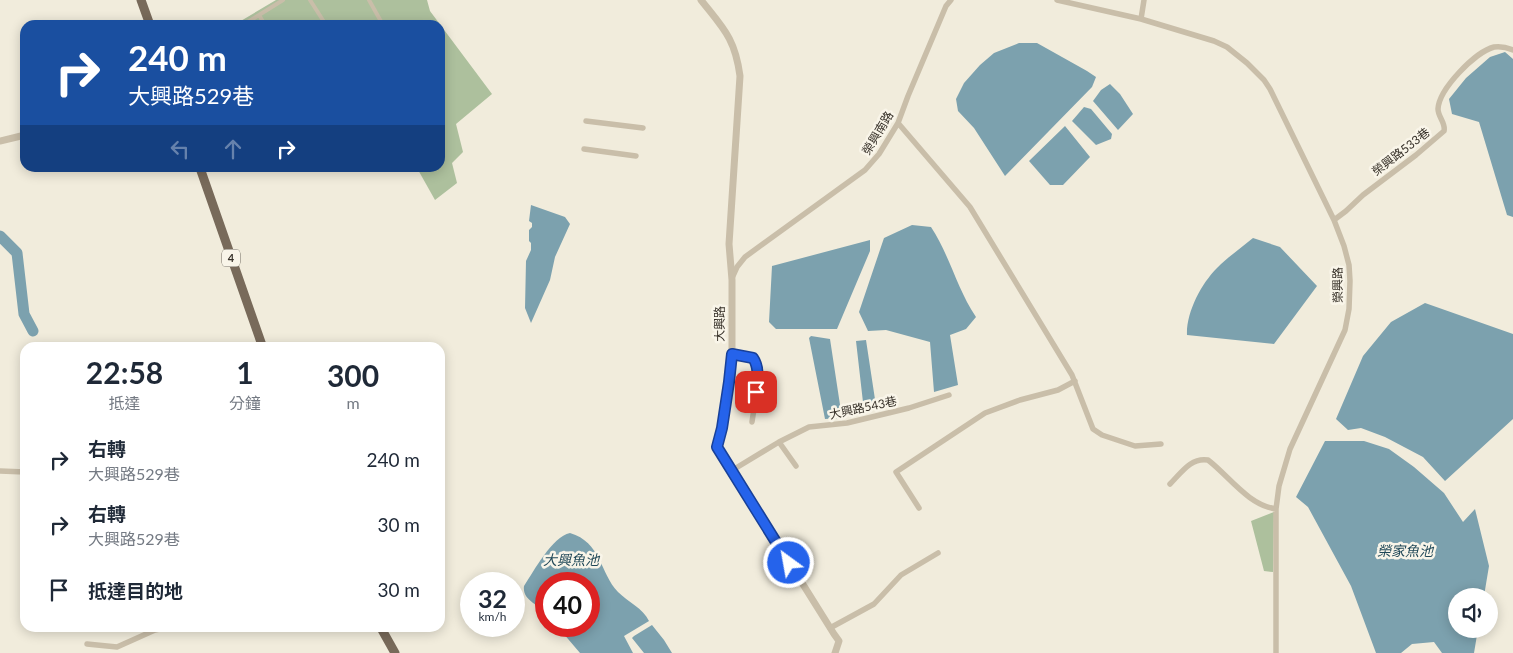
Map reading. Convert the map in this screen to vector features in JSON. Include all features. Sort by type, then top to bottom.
[{"type":"main road","points":[[141,0],[148,20]]},
{"type":"main road","name":"4","points":[[201,172],[261,342]]},
{"type":"main road","points":[[383,632],[395,653]]},
{"type":"street","points":[[250,20],[283,0]]},
{"type":"street","points":[[310,0],[323,20]]},
{"type":"street","points":[[369,0],[380,20]]},
{"type":"street","name":"大興路","points":[[701,0],[730,38],[738,59],[740,76],[729,244],[732,280],[732,354],[717,447],[839,641],[835,653]]},
{"type":"street","name":"榮興南路","points":[[732,280],[737,267],[746,257],[865,170],[879,154],[898,124],[915,78],[946,6],[951,0]]},
{"type":"street","points":[[1057,0],[1141,19],[1144,0]]},
{"type":"street","points":[[259,15],[262,20]]},
{"type":"street","name":"榮興路","points":[[1141,19],[1214,41],[1227,47],[1258,74],[1270,89],[1334,220],[1349,265],[1349,309],[1345,330],[1290,449],[1279,486],[1276,509],[1276,653]]},
{"type":"street","name":"榮興路533巷","points":[[1334,220],[1444,131],[1445,127],[1438,111],[1446,90],[1458,74],[1481,54],[1492,48],[1504,46],[1513,50]]},
{"type":"street","points":[[586,121],[643,128]]},
{"type":"street","points":[[898,124],[970,207],[1067,366],[1093,429],[1102,435],[1135,446],[1161,444]]},
{"type":"street","points":[[0,141],[20,137]]},
{"type":"street","points":[[584,149],[636,156]]},
{"type":"street","points":[[732,354],[753,358],[757,367],[758,377],[752,422]]},
{"type":"street","points":[[918,508],[896,472],[985,413],[1020,400],[1058,390],[1074,381]]},
{"type":"street","name":"大興路543巷","points":[[731,471],[779,442],[809,427],[846,423],[909,408],[949,395]]},
{"type":"street","points":[[779,442],[796,466]]},
{"type":"street","points":[[1170,484],[1194,460],[1200,458],[1208,460],[1254,500],[1266,508],[1276,509]]},
{"type":"street","points":[[0,471],[20,472]]},
{"type":"street","points":[[830,628],[874,604],[901,575],[938,553]]},
{"type":"street","points":[[87,644],[117,647],[150,632]]},
{"type":"green space","points":[[276,0],[427,0],[430,11],[437,20],[242,20]]},
{"type":"green space","points":[[445,31],[492,94],[456,124],[463,152],[452,163],[457,183],[435,200],[419,172],[445,172]]},
{"type":"green space","points":[[1274,512],[1273,572],[1264,571],[1251,521]]},
{"type":"water","points":[[1019,43],[1037,43],[1096,77],[1092,87],[1005,176],[974,128],[958,111],[956,99],[964,83],[980,65],[994,53]]},
{"type":"water","points":[[1505,52],[1513,59],[1513,217],[1507,215],[1479,122],[1452,114],[1449,99],[1466,78],[1490,57]]},
{"type":"water","points":[[1110,84],[1120,94],[1133,114],[1118,130],[1093,101],[1101,90]]},
{"type":"water","points":[[1084,107],[1091,109],[1112,134],[1111,139],[1096,145],[1072,121]]},
{"type":"water","points":[[1065,126],[1090,157],[1063,185],[1050,185],[1029,161]]},
{"type":"water","points":[[531,205],[565,217],[570,224],[555,257],[550,280],[531,323],[525,308],[526,261],[531,250],[529,230],[532,227],[532,223],[529,221]]},
{"type":"water","points":[[912,225],[931,227],[976,317],[966,329],[950,335],[958,385],[934,392],[930,342],[886,330],[868,331],[859,312],[884,238]]},
{"type":"water","points":[[1253,238],[1280,247],[1317,286],[1274,344],[1187,335],[1187,326],[1192,308],[1205,282],[1221,264]]},
{"type":"water","points":[[870,240],[870,251],[837,329],[776,329],[769,322],[772,266]]},
{"type":"water","points":[[1425,303],[1513,334],[1513,419],[1445,481],[1423,457],[1385,437],[1361,428],[1348,430],[1336,419],[1363,356],[1391,322]]},
{"type":"water","points":[[811,336],[830,339],[842,418],[825,419],[809,338]]},
{"type":"water","points":[[866,340],[876,406],[864,411],[856,341]]},
{"type":"water","name":"榮家魚池","points":[[1325,441],[1364,441],[1389,449],[1414,467],[1444,493],[1463,522],[1475,509],[1489,566],[1485,588],[1448,588],[1448,638],[1476,638],[1474,653],[1442,653],[1434,642],[1412,644],[1401,653],[1376,653],[1351,586],[1308,507],[1296,497]]},
{"type":"water","name":"大興魚池","points":[[570,533],[588,543],[618,592],[639,609],[649,621],[624,636],[633,653],[580,653],[566,637],[600,637],[600,572],[535,572],[535,605],[528,599],[525,593],[525,584],[544,555],[563,536]]},
{"type":"water","points":[[652,625],[672,653],[644,653],[632,638]]},
{"type":"waterway","points":[[0,236],[17,253],[24,314],[33,331]]},
{"type":"route","points":[[756,392],[758,377],[755,361],[753,358],[732,354],[722,428],[717,441],[717,447],[722,458],[789,563]]}]
